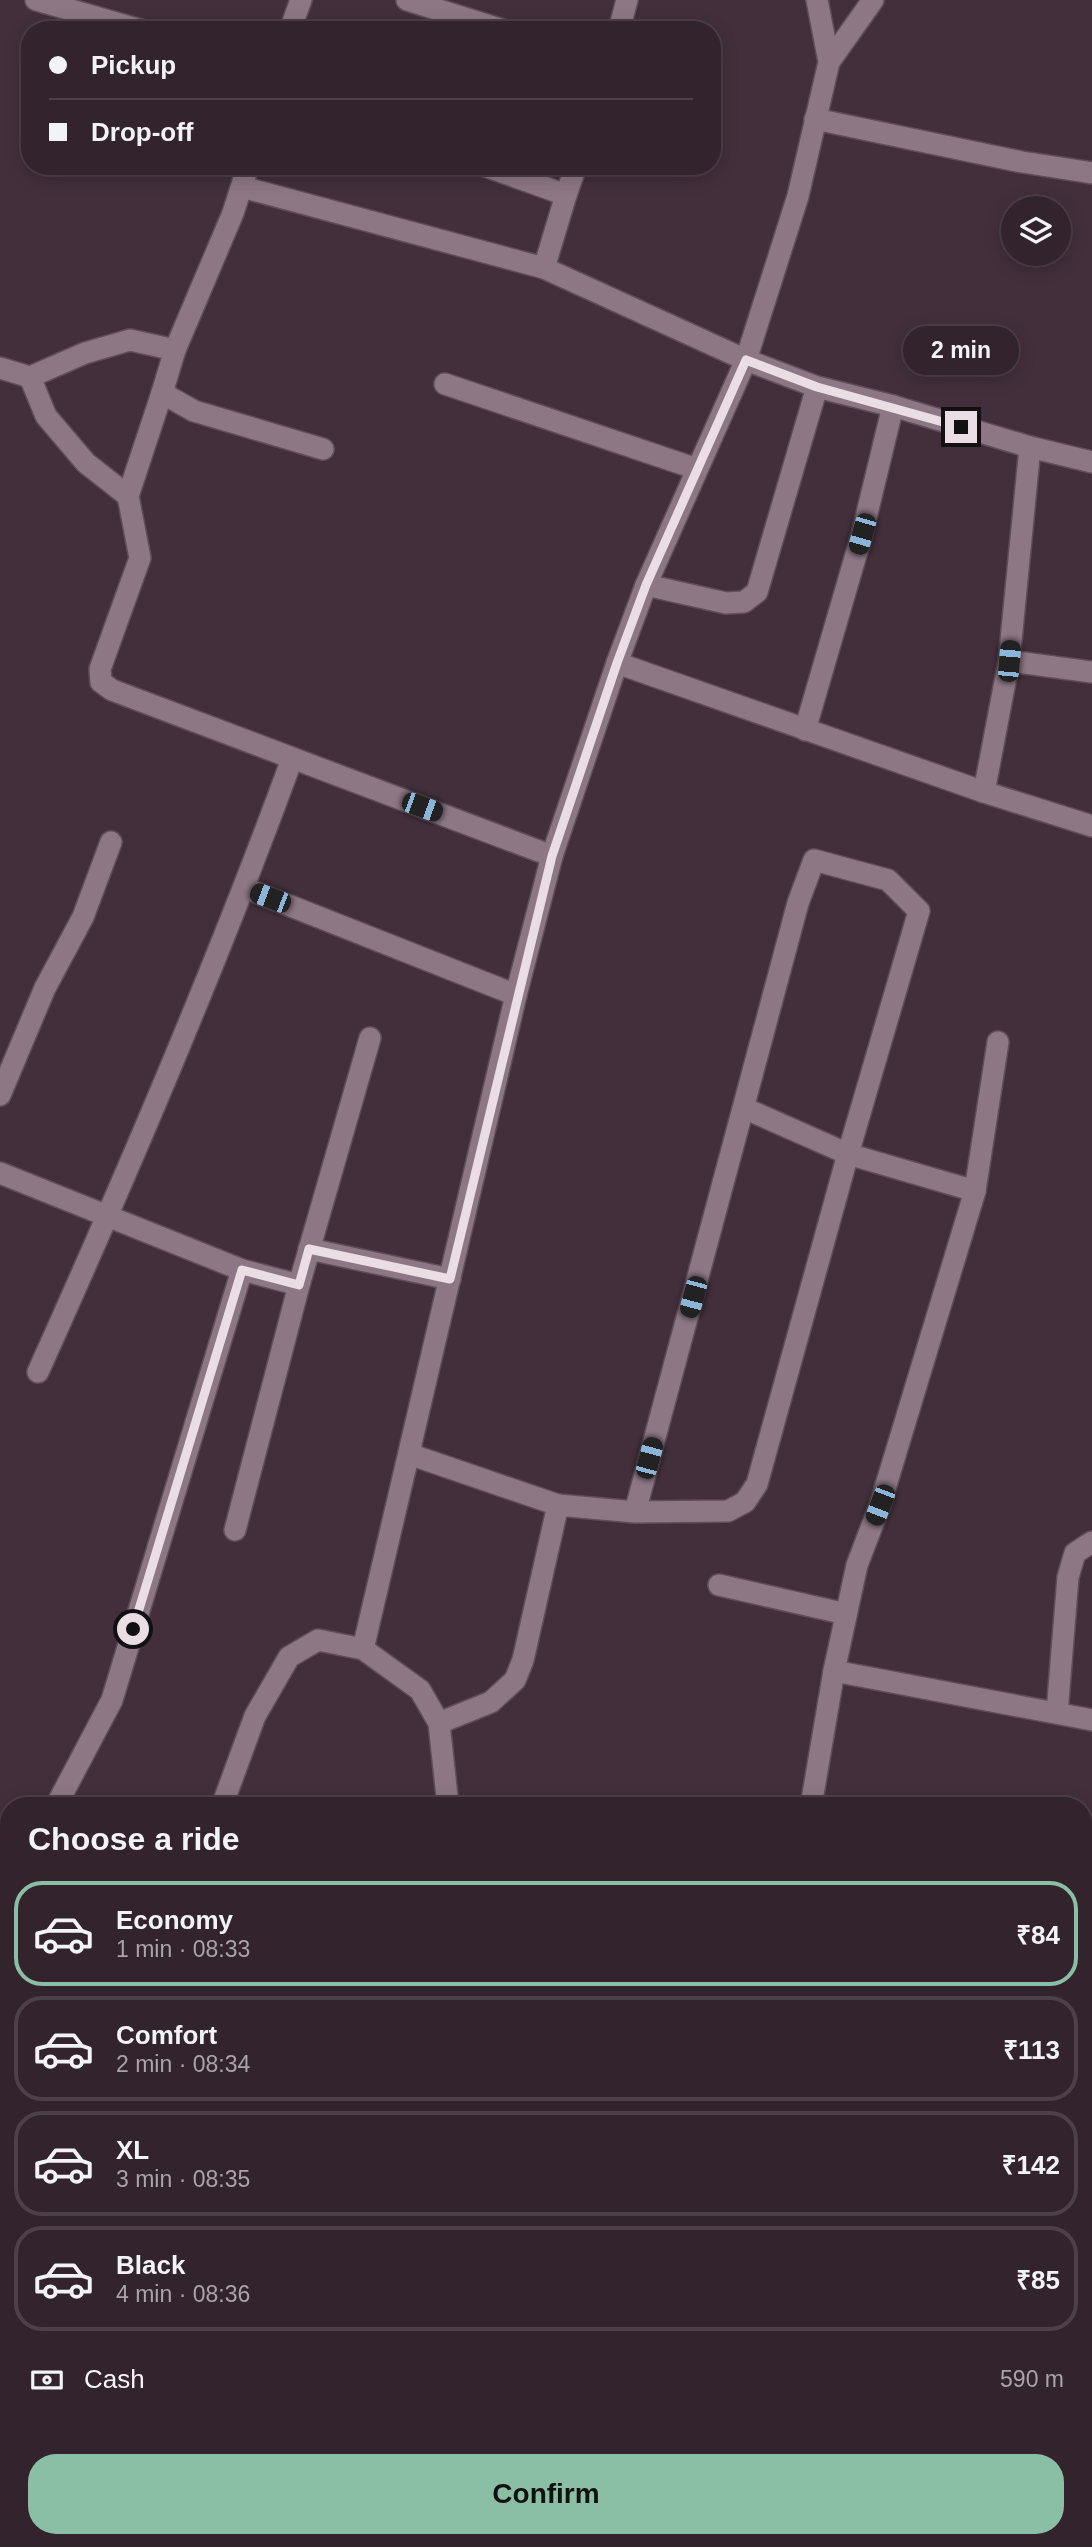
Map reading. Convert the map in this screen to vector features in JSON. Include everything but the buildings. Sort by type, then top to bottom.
[{"type":"street","points":[[37,0],[110,21]]},
{"type":"street","points":[[293,21],[301,0]]},
{"type":"street","points":[[407,0],[474,21]]},
{"type":"street","points":[[621,21],[627,0]]},
{"type":"street","points":[[817,0],[830,62]]},
{"type":"street","points":[[363,1649],[516,995],[552,856],[646,585],[746,360],[797,196],[830,62],[873,0]]},
{"type":"street","points":[[815,119],[1022,162],[1092,173]]},
{"type":"street","points":[[510,175],[566,195]]},
{"type":"street","points":[[544,268],[573,175]]},
{"type":"street","points":[[552,856],[112,690],[101,681],[100,669],[140,558],[128,496],[175,349],[233,213],[245,177],[544,268],[746,360],[817,387],[1092,462]]},
{"type":"street","points":[[0,368],[30,377],[85,353],[130,340],[175,349]]},
{"type":"street","points":[[30,377],[46,416],[86,463],[128,496]]},
{"type":"street","points":[[445,384],[696,469]]},
{"type":"street","points":[[646,585],[726,603],[744,602],[757,592],[817,387]]},
{"type":"street","points":[[162,393],[194,411],[323,449]]},
{"type":"street","points":[[805,730],[862,534],[893,406]]},
{"type":"street","points":[[985,792],[1009,661],[1030,447]]},
{"type":"street","points":[[1009,661],[1092,671]]},
{"type":"street","points":[[617,663],[985,792],[1092,826]]},
{"type":"street","points":[[38,1373],[108,1216],[245,888],[292,759]]},
{"type":"street","points":[[0,1095],[45,988],[83,917],[111,842]]},
{"type":"street","points":[[409,1454],[558,1505],[635,1512],[728,1511],[745,1502],[757,1484],[848,1154],[919,911],[888,880],[814,860],[798,903],[635,1512]]},
{"type":"street","points":[[245,888],[516,995]]},
{"type":"street","points":[[235,1531],[299,1285],[370,1038]]},
{"type":"street","points":[[813,1797],[834,1671],[857,1565],[880,1505],[975,1191],[998,1042]]},
{"type":"street","points":[[744,1108],[848,1154],[975,1191]]},
{"type":"street","points":[[0,1173],[242,1270],[299,1285]]},
{"type":"street","points":[[309,1249],[450,1279]]},
{"type":"street","points":[[61,1797],[112,1700],[242,1270]]},
{"type":"street","points":[[439,1723],[491,1702],[515,1680],[523,1660],[558,1505]]},
{"type":"street","points":[[1057,1713],[1068,1577],[1075,1553],[1092,1542]]},
{"type":"street","points":[[719,1585],[846,1614]]},
{"type":"street","points":[[225,1797],[255,1716],[289,1657],[318,1640],[363,1649],[421,1690],[439,1723],[447,1797]]},
{"type":"street","points":[[834,1671],[1092,1720]]},
{"type":"route","points":[[133,1629],[242,1270],[299,1285],[309,1249],[450,1279],[516,995],[552,856],[646,585],[746,360],[817,387],[961,427]]}]
